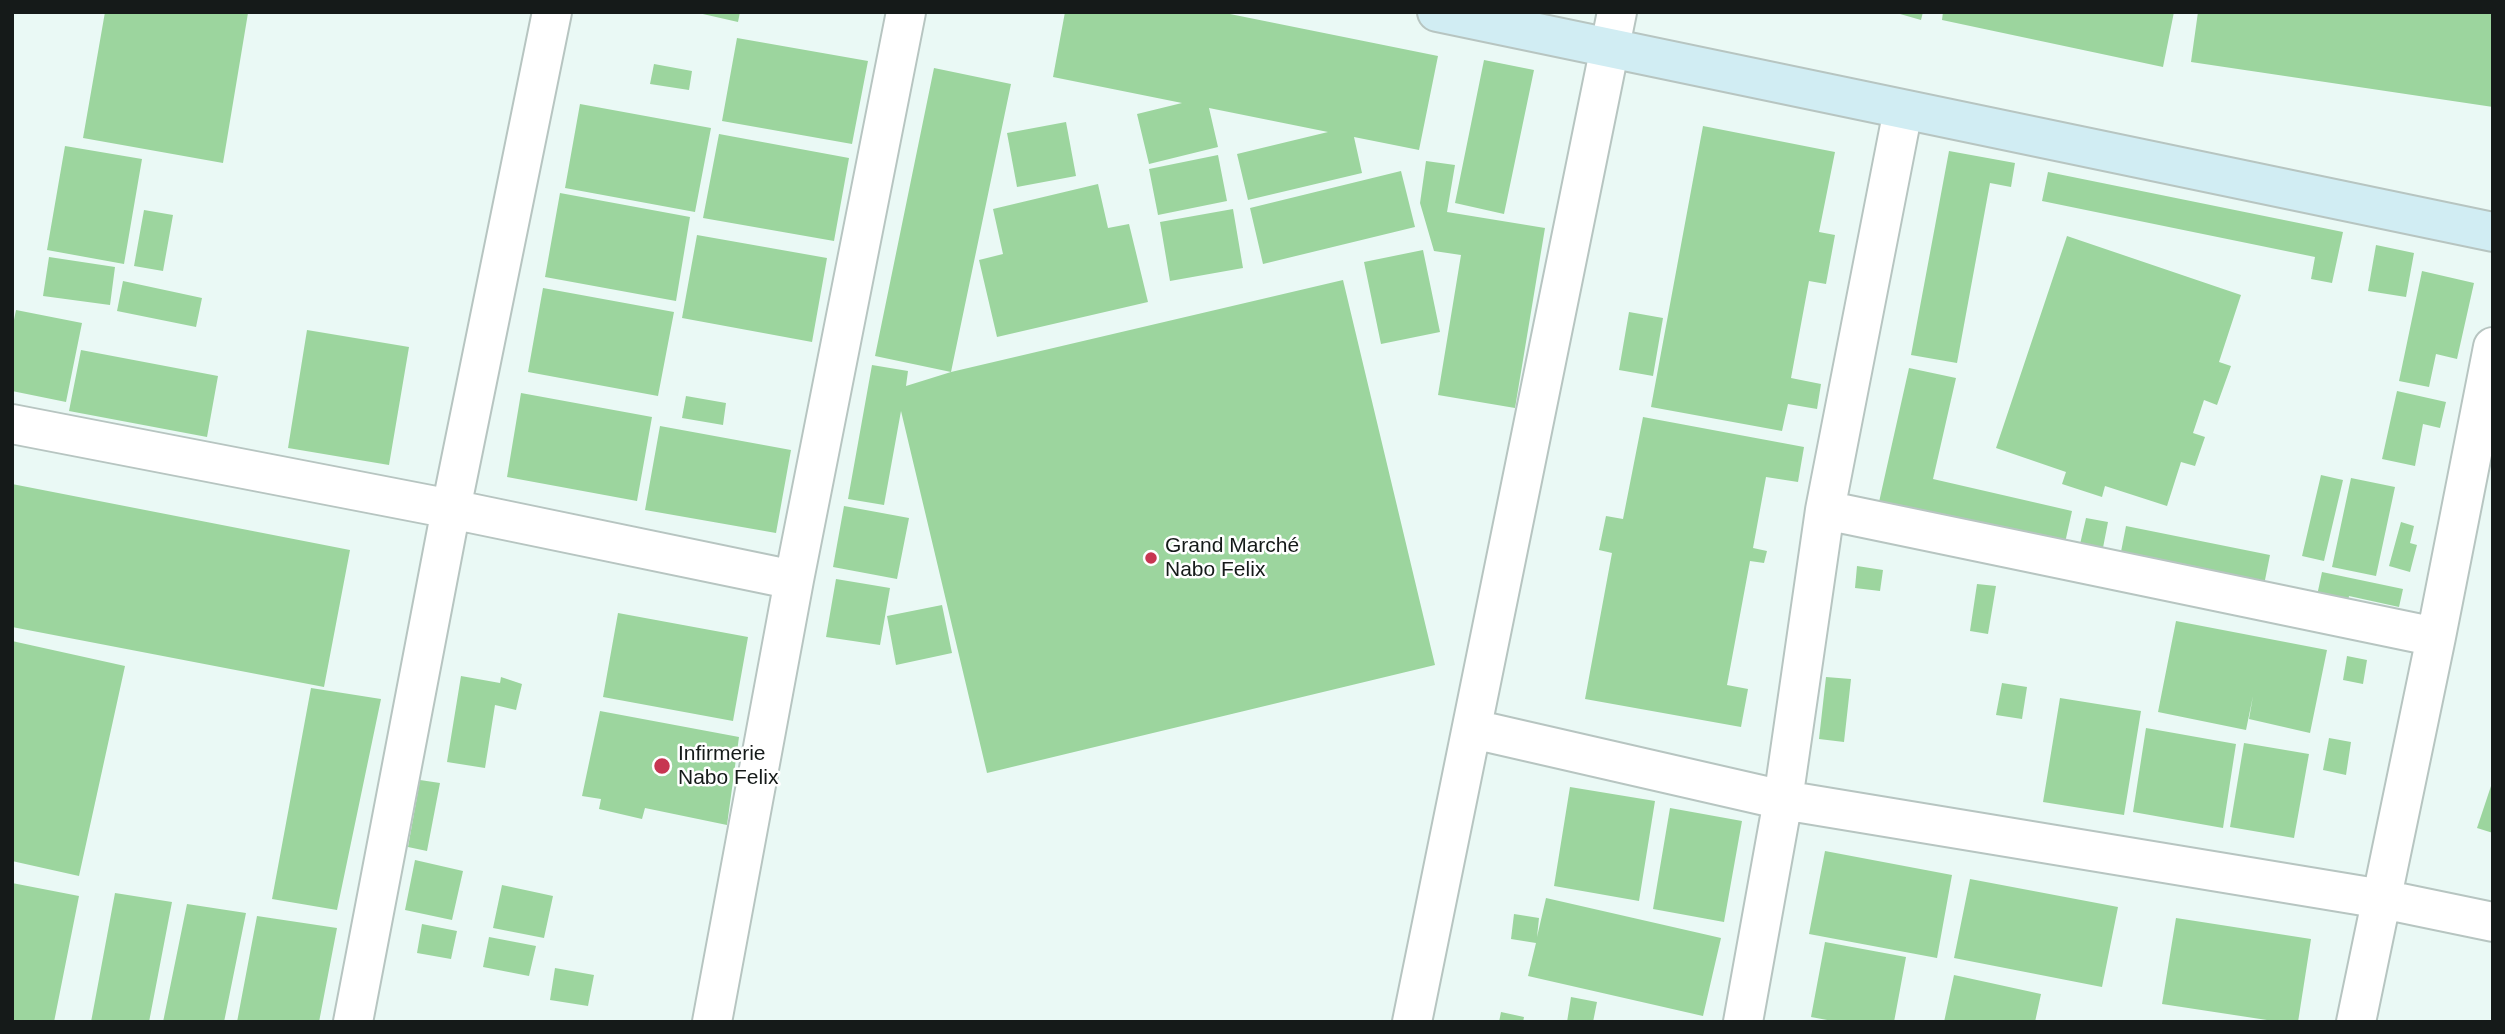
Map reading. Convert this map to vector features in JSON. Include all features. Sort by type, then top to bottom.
[{"type":"street","points":[[353,1022],[451,509],[552,12]]},
{"type":"street","points":[[712,1022],[794,580],[906,12]]},
{"type":"street","points":[[1437,12],[1613,30],[1903,110],[2493,232]]},
{"type":"street","points":[[1412,1022],[1613,30]]},
{"type":"street","points":[[1743,1022],[1783,800],[1825,510],[1903,110]]},
{"type":"street","points":[[2356,1022],[2493,348]]},
{"type":"street","points":[[12,425],[451,509],[794,580]]},
{"type":"street","points":[[1825,510],[2436,637]]},
{"type":"street","points":[[1473,729],[1783,800],[2382,899],[2493,922]]},
{"type":"building","points":[[105,12],[248,13],[223,163],[83,138]]},
{"type":"building","points":[[694,12],[740,12],[738,22]]},
{"type":"building","points":[[1065,12],[1220,12],[1438,56],[1419,150],[1354,137],[1362,173],[1248,200],[1237,154],[1328,132],[1209,108],[1218,147],[1149,164],[1137,114],[1182,103],[1053,77]]},
{"type":"building","points":[[1893,12],[1923,12],[1921,20]]},
{"type":"building","points":[[1943,12],[2174,12],[2163,67],[1942,20]]},
{"type":"building","points":[[2198,12],[2493,12],[2493,107],[2191,62]]},
{"type":"building","points":[[737,38],[868,61],[852,144],[722,121]]},
{"type":"building","points":[[1484,60],[1534,70],[1504,214],[1455,203]]},
{"type":"building","points":[[654,64],[692,71],[689,90],[650,84]]},
{"type":"building","points":[[934,68],[1011,84],[951,372],[875,356]]},
{"type":"building","points":[[580,104],[711,128],[695,212],[565,188]]},
{"type":"building","points":[[1066,122],[1076,176],[1017,187],[1007,133]]},
{"type":"building","points":[[1703,126],[1835,152],[1819,232],[1835,235],[1826,284],[1809,281],[1791,378],[1821,384],[1817,409],[1788,404],[1782,431],[1651,407]]},
{"type":"building","points":[[719,134],[849,158],[834,241],[703,218]]},
{"type":"building","points":[[65,146],[142,159],[124,264],[47,250]]},
{"type":"building","points":[[1949,151],[2015,163],[2011,187],[1990,183],[1957,363],[1911,355]]},
{"type":"building","points":[[1218,155],[1227,201],[1158,215],[1149,169]]},
{"type":"building","points":[[1426,161],[1455,165],[1447,212],[1545,228],[1515,408],[1438,395],[1461,255],[1434,251],[1420,203]]},
{"type":"building","points":[[1401,171],[1415,227],[1263,264],[1250,208]]},
{"type":"building","points":[[2048,172],[2343,232],[2332,283],[2311,279],[2315,257],[2042,201]]},
{"type":"building","points":[[1098,184],[1108,228],[1129,224],[1148,302],[997,337],[979,260],[1003,254],[993,209]]},
{"type":"building","points":[[560,193],[690,217],[676,301],[545,277]]},
{"type":"building","points":[[1233,209],[1243,268],[1170,281],[1160,222]]},
{"type":"building","points":[[144,210],[173,215],[163,271],[134,266]]},
{"type":"building","points":[[697,235],[827,258],[812,342],[682,318]]},
{"type":"building","points":[[2067,236],[2241,295],[2219,362],[2231,366],[2217,405],[2204,400],[2193,433],[2205,437],[2195,466],[2181,462],[2167,506],[2105,486],[2102,497],[2062,484],[2066,472],[1996,448]]},
{"type":"building","points":[[2376,245],[2414,253],[2406,297],[2368,291]]},
{"type":"building","points":[[1423,250],[1440,332],[1381,344],[1364,262]]},
{"type":"building","points":[[49,257],[115,267],[110,305],[43,296]]},
{"type":"building","points":[[2422,271],[2474,283],[2457,359],[2436,354],[2429,387],[2399,381]]},
{"type":"building","points":[[1343,280],[1435,665],[987,773],[901,411],[884,505],[848,499],[872,365],[908,371],[906,386],[951,372]]},
{"type":"building","points":[[123,281],[202,298],[196,327],[117,311]]},
{"type":"building","points":[[543,288],[674,312],[658,396],[528,372]]},
{"type":"building","points":[[16,310],[82,323],[66,402],[12,391],[12,330]]},
{"type":"building","points":[[1629,312],[1663,318],[1653,376],[1619,370]]},
{"type":"building","points":[[307,330],[409,347],[389,465],[288,448]]},
{"type":"building","points":[[81,350],[218,376],[207,437],[69,411]]},
{"type":"building","points":[[1909,368],[1956,378],[1933,479],[2072,511],[2063,552],[1877,511]]},
{"type":"building","points":[[2397,391],[2446,402],[2440,428],[2423,424],[2415,466],[2382,459]]},
{"type":"building","points":[[521,393],[652,417],[637,501],[507,477]]},
{"type":"building","points":[[686,396],[726,403],[723,425],[682,418]]},
{"type":"building","points":[[1643,417],[1804,447],[1798,482],[1766,477],[1753,548],[1767,551],[1764,563],[1750,561],[1727,685],[1748,689],[1741,727],[1585,699],[1612,553],[1599,550],[1606,516],[1623,519]]},
{"type":"building","points":[[660,426],[791,450],[776,533],[645,510]]},
{"type":"building","points":[[2321,475],[2343,480],[2324,561],[2302,556]]},
{"type":"building","points":[[2351,478],[2395,487],[2376,576],[2332,567]]},
{"type":"building","points":[[12,484],[350,550],[324,687],[12,627]]},
{"type":"building","points":[[844,506],[909,518],[897,579],[833,567]]},
{"type":"building","points":[[2086,518],[2108,522],[2101,558],[2078,553]]},
{"type":"building","points":[[2401,522],[2414,526],[2410,543],[2417,545],[2410,572],[2389,566]]},
{"type":"building","points":[[2126,526],[2270,555],[2263,590],[2119,562]]},
{"type":"building","points":[[1857,566],[1883,570],[1880,591],[1855,588]]},
{"type":"building","points":[[2322,572],[2403,589],[2399,607],[2349,596],[2346,612],[2315,605]]},
{"type":"building","points":[[836,579],[890,588],[880,645],[826,637]]},
{"type":"building","points":[[1977,584],[1996,586],[1988,634],[1970,631]]},
{"type":"building","points":[[942,605],[952,653],[896,665],[887,616]]},
{"type":"building","points":[[618,613],[748,637],[733,721],[603,697]]},
{"type":"building","points":[[2176,621],[2327,650],[2310,733],[2249,719],[2253,696],[2246,730],[2158,712]]},
{"type":"building","points":[[12,641],[125,666],[79,876],[12,861]]},
{"type":"building","points":[[2347,656],[2367,660],[2363,684],[2343,680]]},
{"type":"building","points":[[461,676],[500,683],[501,677],[522,684],[516,710],[495,705],[485,768],[447,762]]},
{"type":"building","points":[[1826,677],[1851,679],[1844,742],[1819,739]]},
{"type":"building","points":[[2002,683],[2027,687],[2022,719],[1996,715]]},
{"type":"building","points":[[311,688],[381,699],[337,910],[272,899]]},
{"type":"building","points":[[2060,698],[2141,711],[2124,815],[2043,802]]},
{"type":"building","name":"Infirmerie Nabo Felix","points":[[600,711],[739,737],[727,825],[645,808],[642,819],[599,809],[601,799],[582,796]]},
{"type":"building","points":[[2146,728],[2236,744],[2223,828],[2133,812]]},
{"type":"building","points":[[2329,738],[2351,742],[2346,775],[2323,770]]},
{"type":"building","points":[[2244,743],[2309,754],[2294,838],[2230,827]]},
{"type":"building","points":[[420,780],[440,783],[427,851],[408,847]]},
{"type":"building","points":[[2493,780],[2493,833],[2477,828]]},
{"type":"building","points":[[1570,787],[1655,801],[1639,901],[1554,886]]},
{"type":"building","points":[[1670,808],[1742,821],[1724,922],[1653,909]]},
{"type":"building","points":[[1825,851],[1952,875],[1937,958],[1809,934]]},
{"type":"building","points":[[415,860],[463,871],[452,920],[405,910]]},
{"type":"building","points":[[1970,879],[2118,907],[2102,987],[1954,958]]},
{"type":"building","points":[[12,883],[79,896],[54,1022],[12,1022]]},
{"type":"building","points":[[502,885],[553,896],[544,938],[493,928]]},
{"type":"building","points":[[115,893],[172,902],[149,1022],[91,1022]]},
{"type":"building","points":[[1546,898],[1721,938],[1703,1016],[1528,976],[1536,943],[1511,939],[1514,914],[1539,918],[1537,937]]},
{"type":"building","points":[[187,904],[246,913],[224,1022],[163,1022]]},
{"type":"building","points":[[257,916],[337,928],[319,1022],[237,1022]]},
{"type":"building","points":[[2176,918],[2311,939],[2298,1022],[2280,1022],[2162,1004]]},
{"type":"building","points":[[422,924],[457,931],[451,959],[417,953]]},
{"type":"building","points":[[489,937],[536,946],[529,976],[483,967]]},
{"type":"building","points":[[1825,942],[1906,957],[1894,1022],[1838,1022],[1811,1017]]},
{"type":"building","points":[[555,968],[594,975],[588,1006],[550,1000]]},
{"type":"building","points":[[1954,975],[2041,994],[2035,1022],[1944,1022]]},
{"type":"building","points":[[1571,997],[1597,1002],[1593,1022],[1567,1022]]},
{"type":"building","points":[[1501,1012],[1524,1017],[1523,1022],[1499,1022]]},
{"type":"place","name":"Grand Marché Nabo Felix","points":[[1151,558]]},
{"type":"place","name":"Infirmerie Nabo Felix","points":[[662,766]]}]
